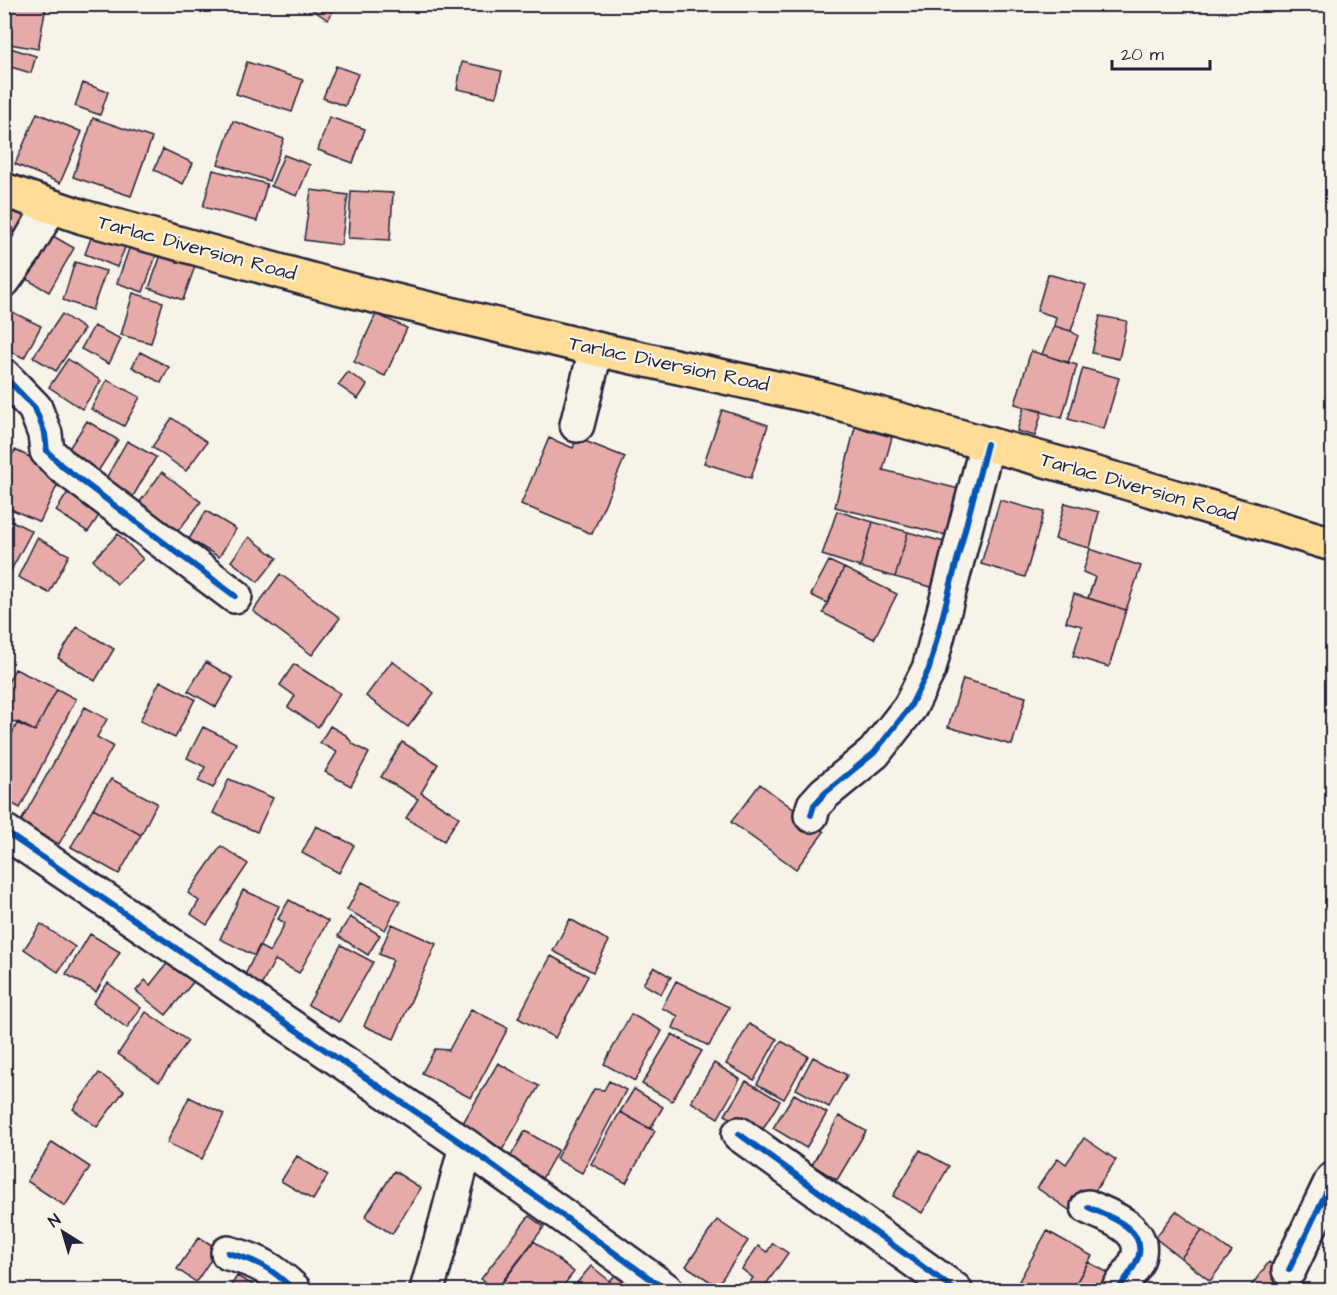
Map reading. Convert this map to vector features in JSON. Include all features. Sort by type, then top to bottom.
[{"type":"main road","name":"Tarlac Diversion Road","points":[[4,190],[50,207],[337,287],[596,350],[817,397],[1125,482],[1332,544]]},
{"type":"street","points":[[4,280],[24,252],[50,207]]},
{"type":"street","points":[[577,425],[596,350]]},
{"type":"street","points":[[4,376],[34,408],[45,434],[48,451],[62,466],[235,596]]},
{"type":"street","points":[[811,815],[814,805],[825,793],[874,753],[910,707],[924,678],[937,640],[987,444]]},
{"type":"street","points":[[4,831],[466,1146],[666,1290]]},
{"type":"street","points":[[739,1134],[956,1290]]},
{"type":"street","points":[[426,1290],[447,1223],[466,1146]]},
{"type":"street","points":[[1289,1270],[1332,1180]]},
{"type":"street","points":[[1088,1207],[1135,1233],[1140,1244],[1139,1256],[1118,1290]]},
{"type":"street","points":[[228,1253],[257,1261],[274,1272],[294,1290]]},
{"type":"building","points":[[4,4],[46,7],[38,49],[4,43]]},
{"type":"building","points":[[308,4],[337,4],[328,20],[307,6]]},
{"type":"building","points":[[4,46],[36,56],[31,73],[4,65]]},
{"type":"building","points":[[247,62],[303,80],[292,112],[236,94]]},
{"type":"building","points":[[462,62],[502,71],[496,97],[457,89]]},
{"type":"building","points":[[336,66],[358,74],[345,106],[323,98]]},
{"type":"building","points":[[83,83],[108,92],[100,115],[75,106]]},
{"type":"building","points":[[37,113],[82,132],[60,183],[15,164]]},
{"type":"building","points":[[329,117],[365,129],[353,163],[318,150]]},
{"type":"building","points":[[93,118],[152,138],[131,196],[73,177]]},
{"type":"building","points":[[233,121],[284,139],[269,181],[218,164]]},
{"type":"building","points":[[163,149],[193,163],[183,184],[154,170]]},
{"type":"building","points":[[284,155],[310,165],[297,196],[271,186]]},
{"type":"building","points":[[213,170],[267,184],[257,221],[203,207]]},
{"type":"building","points":[[311,190],[348,195],[341,245],[304,240]]},
{"type":"building","points":[[351,191],[393,193],[390,240],[348,238]]},
{"type":"building","points":[[4,195],[32,213],[17,235],[4,227]]},
{"type":"building","points":[[94,230],[127,243],[117,267],[85,254]]},
{"type":"building","points":[[46,232],[74,248],[49,292],[21,276]]},
{"type":"building","points":[[131,243],[157,253],[143,292],[117,283]]},
{"type":"building","points":[[161,255],[195,266],[183,300],[149,288]]},
{"type":"building","points":[[75,262],[106,271],[92,310],[63,300]]},
{"type":"building","points":[[1048,274],[1086,285],[1071,331],[1054,326],[1056,317],[1037,311]]},
{"type":"building","points":[[133,293],[163,302],[151,343],[121,335]]},
{"type":"building","points":[[4,308],[41,326],[24,358],[4,348]]},
{"type":"building","points":[[62,314],[84,329],[56,371],[33,357]]},
{"type":"building","points":[[376,314],[407,328],[385,376],[354,362]]},
{"type":"building","points":[[1100,316],[1127,321],[1119,359],[1092,353]]},
{"type":"building","points":[[94,326],[121,339],[109,364],[81,349]]},
{"type":"building","points":[[1054,326],[1071,331],[1078,336],[1068,363],[1042,354]]},
{"type":"building","points":[[1031,351],[1077,365],[1062,418],[1015,404]]},
{"type":"building","points":[[140,352],[169,367],[161,383],[132,367]]},
{"type":"building","points":[[68,359],[101,381],[82,409],[49,387]]},
{"type":"building","points":[[1083,368],[1119,378],[1104,429],[1068,419]]},
{"type":"building","points":[[348,372],[367,385],[358,399],[338,385]]},
{"type":"building","points":[[107,380],[140,397],[124,426],[91,409]]},
{"type":"building","points":[[1024,407],[1042,411],[1035,436],[1017,431]]},
{"type":"building","points":[[722,410],[768,425],[751,478],[704,463]]},
{"type":"building","points":[[172,418],[207,442],[186,471],[152,447]]},
{"type":"building","points":[[87,421],[118,440],[97,473],[66,453]]},
{"type":"building","points":[[855,427],[892,437],[883,470],[967,491],[954,537],[835,507]]},
{"type":"building","points":[[549,438],[573,448],[577,438],[625,457],[592,534],[521,504]]},
{"type":"building","points":[[127,441],[156,457],[132,498],[104,482]]},
{"type":"building","points":[[15,450],[63,473],[40,522],[4,506],[4,471]]},
{"type":"building","points":[[162,472],[201,502],[177,532],[139,503]]},
{"type":"building","points":[[71,487],[104,508],[88,532],[56,511]]},
{"type":"building","points":[[1000,500],[1044,512],[1025,577],[981,564]]},
{"type":"building","points":[[1065,503],[1099,512],[1090,548],[1055,539]]},
{"type":"building","points":[[206,511],[236,529],[219,557],[189,539]]},
{"type":"building","points":[[837,511],[873,522],[860,567],[822,555]]},
{"type":"building","points":[[4,517],[32,531],[10,572],[4,569]]},
{"type":"building","points":[[873,522],[908,532],[895,577],[860,567]]},
{"type":"building","points":[[908,532],[955,545],[942,590],[895,577]]},
{"type":"building","points":[[118,534],[143,559],[117,584],[93,560]]},
{"type":"building","points":[[249,537],[277,558],[258,582],[231,561]]},
{"type":"building","points":[[37,538],[69,555],[49,593],[18,577]]},
{"type":"building","points":[[1090,549],[1141,566],[1126,610],[1088,598],[1095,577],[1083,572]]},
{"type":"building","points":[[829,561],[844,568],[827,603],[811,595]]},
{"type":"building","points":[[844,568],[897,594],[874,639],[823,613]]},
{"type":"building","points":[[280,574],[340,618],[312,655],[253,611]]},
{"type":"building","points":[[1074,594],[1126,610],[1109,667],[1073,656],[1082,626],[1066,622]]},
{"type":"building","points":[[77,627],[114,649],[95,681],[58,658]]},
{"type":"building","points":[[392,661],[434,693],[408,727],[366,696]]},
{"type":"building","points":[[206,662],[233,678],[216,707],[188,691]]},
{"type":"building","points":[[294,664],[340,693],[318,727],[288,707],[295,696],[280,685]]},
{"type":"building","points":[[15,669],[57,689],[35,731],[4,718],[4,690]]},
{"type":"building","points":[[963,679],[1026,697],[1012,745],[948,727]]},
{"type":"building","points":[[160,681],[195,699],[175,738],[140,721]]},
{"type":"building","points":[[57,689],[76,699],[20,808],[4,799],[4,749],[18,722],[35,731]]},
{"type":"building","points":[[85,707],[107,719],[97,737],[113,746],[59,844],[20,823]]},
{"type":"building","points":[[330,726],[369,753],[351,786],[325,772],[337,752],[320,743]]},
{"type":"building","points":[[203,727],[236,743],[213,788],[198,781],[205,767],[187,758]]},
{"type":"building","points":[[402,742],[438,764],[421,793],[459,817],[444,841],[406,818],[418,799],[381,777]]},
{"type":"building","points":[[111,779],[157,803],[141,835],[93,808]]},
{"type":"building","points":[[229,779],[273,798],[257,832],[213,813]]},
{"type":"building","points":[[760,784],[824,832],[796,869],[731,822]]},
{"type":"building","points":[[93,808],[141,835],[119,874],[71,847]]},
{"type":"building","points":[[316,826],[354,845],[339,873],[302,853]]},
{"type":"building","points":[[221,846],[248,864],[207,925],[191,914],[199,901],[188,893]]},
{"type":"building","points":[[362,882],[400,901],[385,930],[347,910]]},
{"type":"building","points":[[243,890],[279,906],[255,956],[220,939]]},
{"type":"building","points":[[289,900],[328,921],[299,973],[275,960],[261,986],[244,977],[259,946],[270,952],[285,923],[278,919]]},
{"type":"building","points":[[350,917],[380,935],[368,955],[338,936]]},
{"type":"building","points":[[570,919],[609,941],[593,972],[553,951]]},
{"type":"building","points":[[41,924],[75,947],[58,972],[24,949]]},
{"type":"building","points":[[392,924],[436,944],[394,1039],[364,1026],[393,960],[379,954]]},
{"type":"building","points":[[90,934],[120,952],[96,992],[66,974]]},
{"type":"building","points":[[341,945],[373,962],[339,1022],[308,1005]]},
{"type":"building","points":[[551,956],[588,976],[555,1038],[518,1018]]},
{"type":"building","points":[[169,961],[194,981],[166,1015],[136,991],[145,980],[150,985]]},
{"type":"building","points":[[654,967],[671,977],[661,994],[643,984]]},
{"type":"building","points":[[676,981],[729,1007],[709,1046],[673,1028],[678,1016],[662,1008]]},
{"type":"building","points":[[108,983],[141,1008],[127,1028],[93,1003]]},
{"type":"building","points":[[471,1009],[508,1028],[471,1098],[422,1073],[435,1049],[449,1050]]},
{"type":"building","points":[[146,1012],[188,1041],[159,1082],[118,1054]]},
{"type":"building","points":[[631,1014],[662,1031],[635,1081],[604,1064]]},
{"type":"building","points":[[749,1024],[777,1039],[754,1080],[726,1064]]},
{"type":"building","points":[[672,1034],[702,1051],[672,1101],[642,1084]]},
{"type":"building","points":[[781,1041],[808,1056],[784,1099],[757,1084]]},
{"type":"building","points":[[813,1057],[847,1075],[829,1107],[796,1089]]},
{"type":"building","points":[[498,1063],[539,1086],[501,1152],[460,1128]]},
{"type":"building","points":[[714,1063],[740,1079],[718,1118],[691,1102]]},
{"type":"building","points":[[99,1073],[124,1091],[97,1127],[73,1109]]},
{"type":"building","points":[[609,1081],[626,1090],[582,1173],[556,1159],[594,1089],[604,1090]]},
{"type":"building","points":[[746,1081],[780,1101],[759,1135],[725,1115]]},
{"type":"building","points":[[634,1089],[663,1107],[650,1129],[620,1112]]},
{"type":"building","points":[[794,1094],[827,1113],[806,1148],[773,1128]]},
{"type":"building","points":[[189,1097],[224,1114],[202,1159],[167,1143]]},
{"type":"building","points":[[620,1112],[655,1131],[626,1183],[591,1164]]},
{"type":"building","points":[[839,1116],[866,1131],[837,1180],[812,1165]]},
{"type":"building","points":[[525,1131],[558,1150],[540,1182],[507,1163]]},
{"type":"building","points":[[1084,1138],[1116,1160],[1078,1216],[1037,1188],[1058,1158],[1066,1164]]},
{"type":"building","points":[[52,1142],[90,1167],[65,1206],[27,1181]]},
{"type":"building","points":[[920,1150],[949,1166],[922,1213],[893,1196]]},
{"type":"building","points":[[297,1156],[328,1175],[313,1200],[281,1181]]},
{"type":"building","points":[[394,1171],[421,1188],[392,1234],[365,1217]]},
{"type":"building","points":[[1176,1211],[1202,1230],[1181,1258],[1155,1238]]},
{"type":"building","points":[[529,1216],[544,1227],[496,1290],[481,1279]]},
{"type":"building","points":[[717,1220],[748,1241],[717,1286],[686,1266]]},
{"type":"building","points":[[1202,1230],[1232,1252],[1210,1281],[1181,1258]]},
{"type":"building","points":[[1047,1231],[1092,1256],[1072,1290],[1036,1290],[1019,1281]]},
{"type":"building","points":[[199,1237],[218,1249],[196,1282],[177,1269]]},
{"type":"building","points":[[534,1241],[574,1272],[560,1290],[497,1290]]},
{"type":"building","points":[[773,1243],[788,1253],[762,1290],[744,1290],[753,1278],[742,1269],[758,1246],[767,1252]]},
{"type":"building","points":[[1088,1262],[1116,1277],[1109,1290],[1072,1290]]},
{"type":"building","points":[[1269,1262],[1298,1284],[1293,1290],[1248,1290]]},
{"type":"building","points":[[591,1266],[610,1281],[602,1290],[571,1290]]},
{"type":"building","points":[[615,1275],[633,1290],[602,1290]]},
{"type":"building","points":[[237,1276],[262,1290],[228,1290]]},
{"type":"cycle path","points":[[4,376],[35,408],[45,434],[47,451],[62,466],[235,596]]},
{"type":"cycle path","points":[[811,815],[814,805],[825,793],[874,753],[910,707],[929,669],[987,444]]},
{"type":"cycle path","points":[[4,831],[466,1146],[666,1290]]},
{"type":"cycle path","points":[[739,1134],[955,1290]]},
{"type":"cycle path","points":[[1289,1270],[1332,1180]]},
{"type":"cycle path","points":[[1088,1207],[1122,1224],[1136,1237],[1139,1245],[1136,1263],[1118,1290]]},
{"type":"cycle path","points":[[228,1253],[264,1266],[294,1290]]}]
